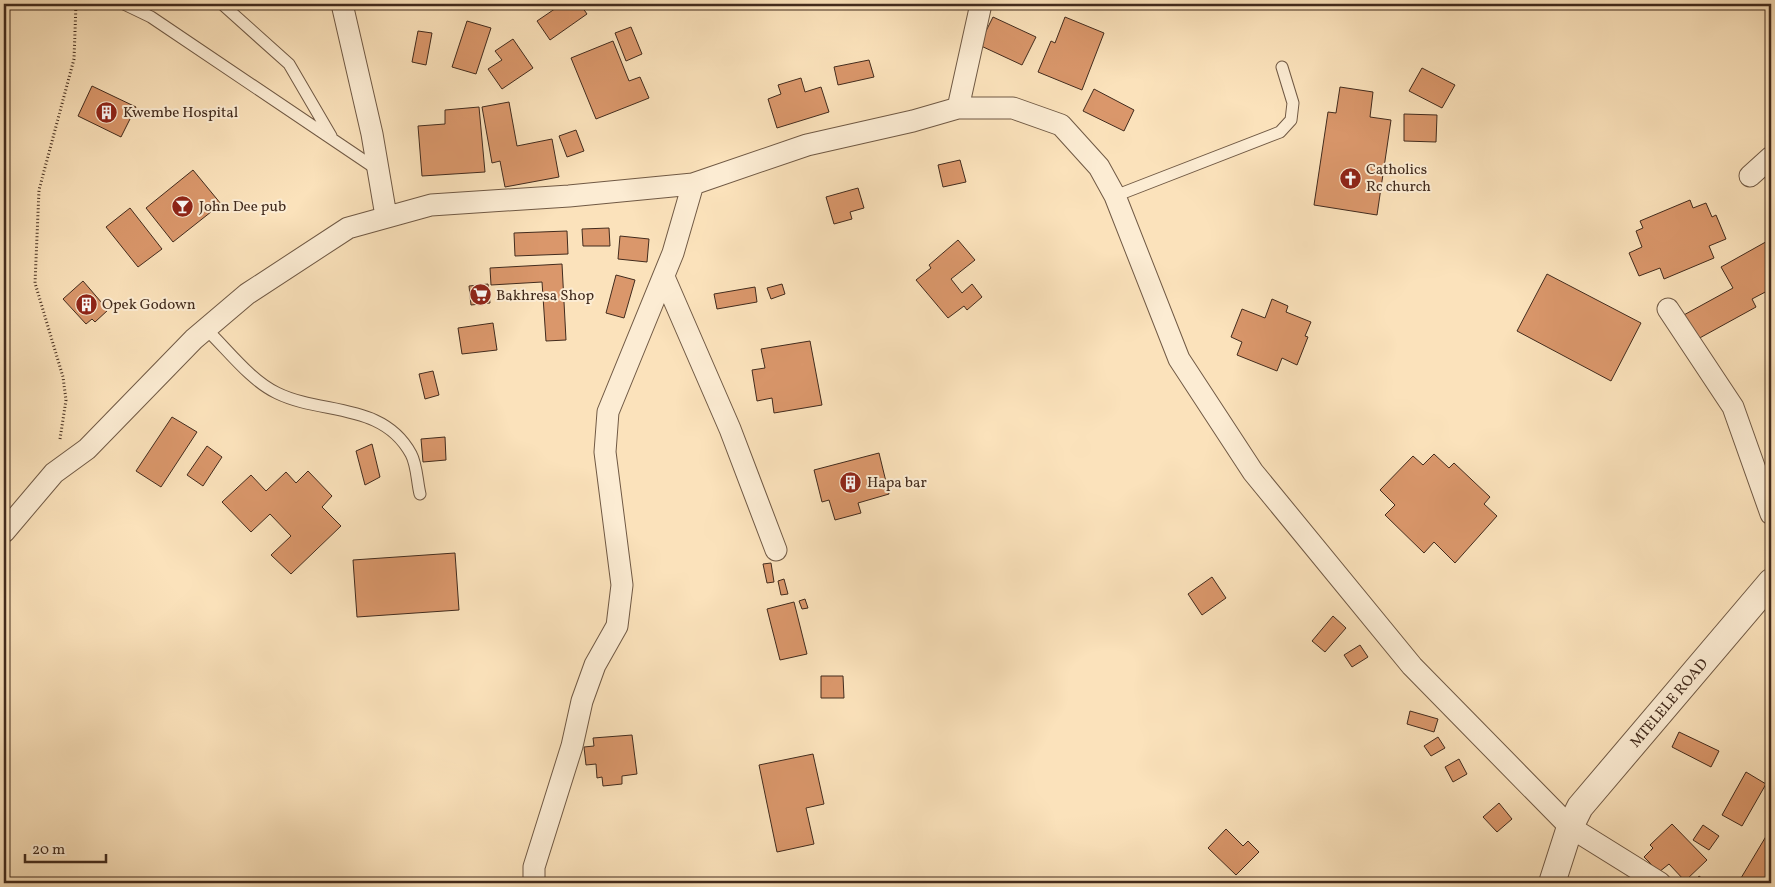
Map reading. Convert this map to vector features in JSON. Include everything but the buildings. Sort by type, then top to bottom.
[{"type":"street","points":[[342,4],[378,170],[386,216]]},
{"type":"street","points":[[958,108],[981,4]]},
{"type":"street","points":[[4,532],[54,473],[87,448],[206,330],[248,294],[348,228],[431,205],[569,196],[693,184],[807,146],[913,121],[958,108],[1012,108],[1061,126],[1098,167],[1115,196],[1179,359],[1253,472],[1412,666],[1570,827],[1660,883]]},
{"type":"street","points":[[1750,176],[1771,156]]},
{"type":"street","points":[[534,883],[534,867],[572,746],[582,701],[594,665],[617,626],[622,585],[605,452],[608,412],[664,277],[682,226],[693,184]]},
{"type":"street","points":[[664,277],[730,429],[776,550]]},
{"type":"street","points":[[1668,309],[1732,408],[1771,514]]},
{"type":"street","name":"MTELELE ROAD","points":[[1552,883],[1570,827],[1580,808],[1771,582]]},
{"type":"lane","points":[[124,4],[151,17],[378,170]]},
{"type":"lane","points":[[222,4],[289,64],[332,139]]},
{"type":"lane","points":[[1115,196],[1280,132],[1291,120],[1293,103],[1282,67]]},
{"type":"lane","points":[[206,330],[260,382],[276,393],[296,400],[362,414],[394,432],[411,454],[420,494]]},
{"type":"path","points":[[54,473],[66,400],[63,377],[35,282],[40,190],[54,126],[74,59],[76,4]]},
{"type":"place","name":"Kwembe Hospital","points":[[107,112]]},
{"type":"place","name":"Catholics Rc church","points":[[1350,178]]},
{"type":"place","name":"John Dee pub","points":[[183,206]]},
{"type":"place","name":"Bakhresa Shop","points":[[480,295]]},
{"type":"place","name":"Opek Godown","points":[[86,304]]},
{"type":"place","name":"Hapa bar","points":[[851,482]]}]
